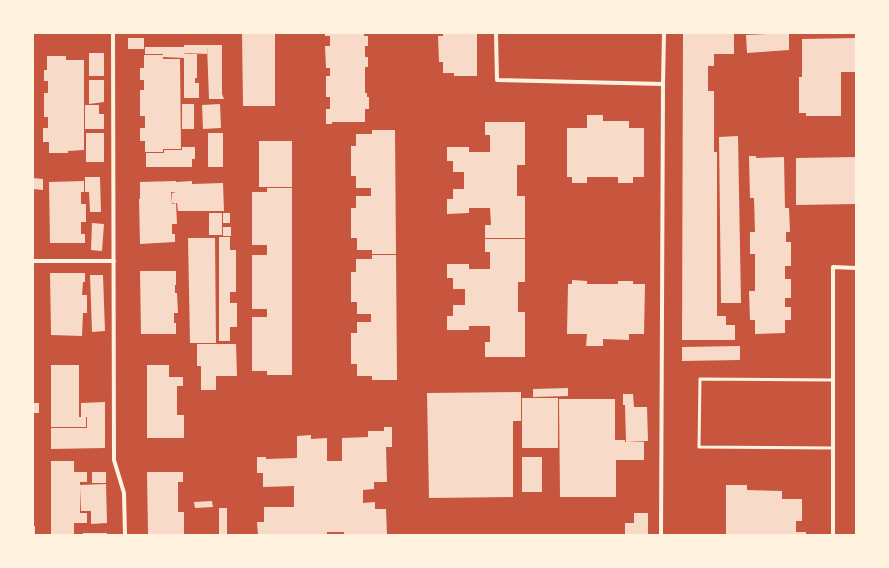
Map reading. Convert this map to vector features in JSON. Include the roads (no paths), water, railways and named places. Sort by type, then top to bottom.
[{"type":"street","points":[[113,33],[114,460],[124,493],[125,535]]},
{"type":"street","points":[[496,33],[497,80],[664,84]]},
{"type":"street","points":[[661,535],[664,33]]},
{"type":"street","points":[[33,261],[114,261]]},
{"type":"street","points":[[833,535],[833,268],[856,268]]},
{"type":"lane","points":[[833,380],[700,379],[699,447],[833,448]]}]
